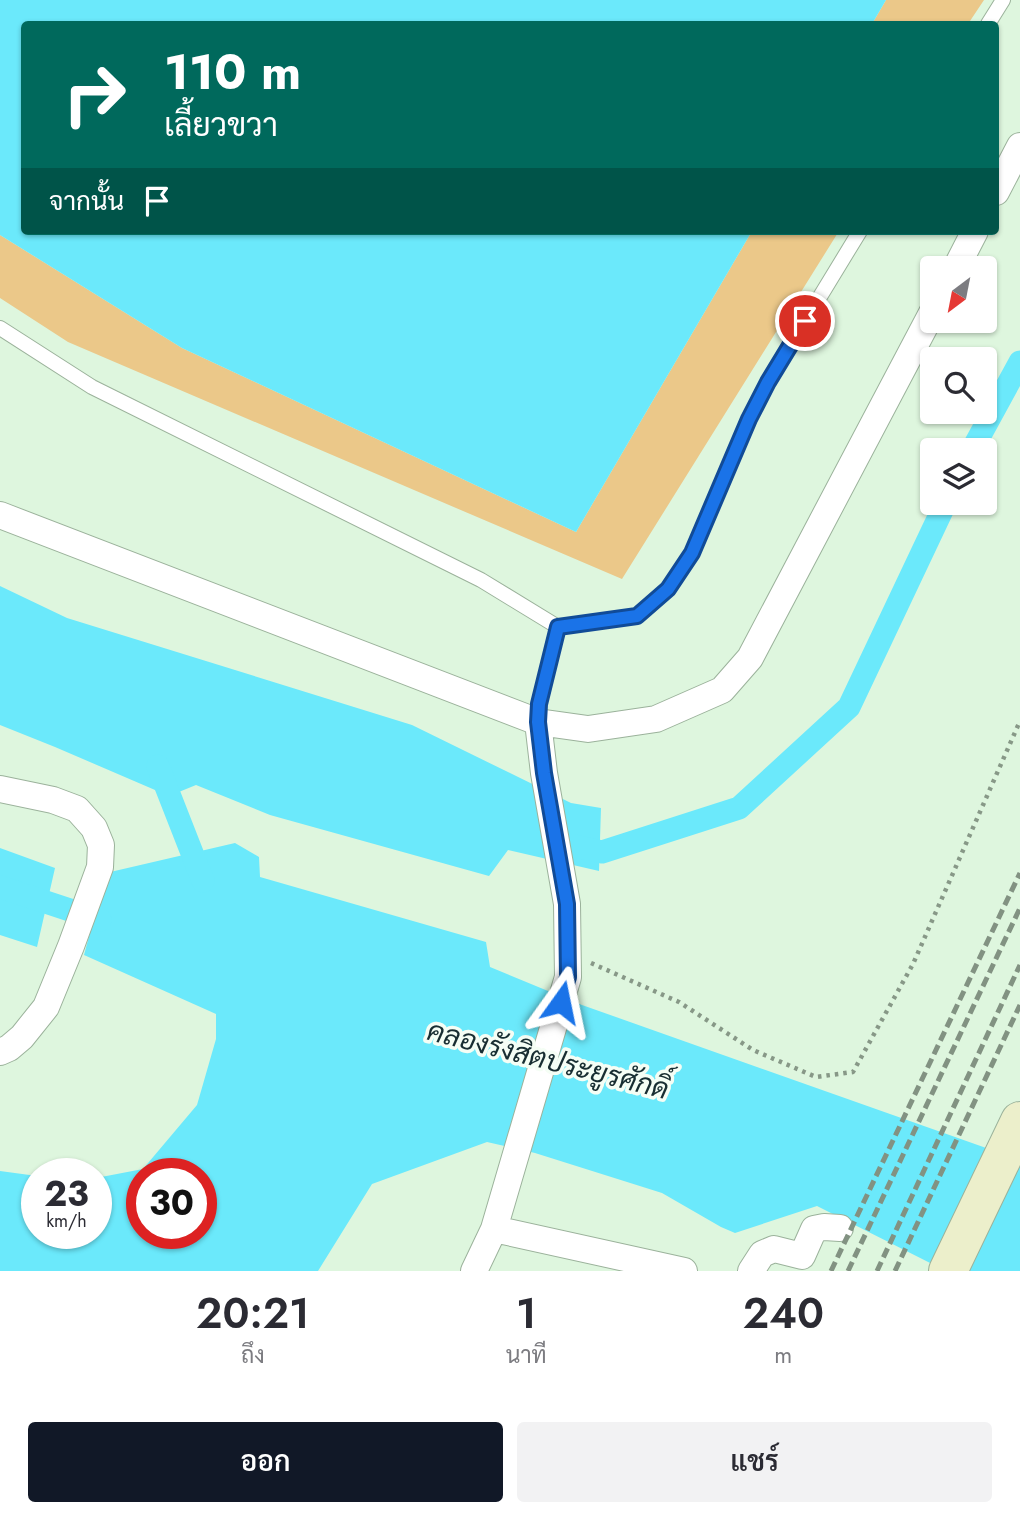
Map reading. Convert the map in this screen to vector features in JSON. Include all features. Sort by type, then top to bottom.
[{"type":"main road","points":[[948,1271],[1020,1121]]},
{"type":"street","points":[[999,186],[1020,146]]},
{"type":"street","points":[[962,256],[973,235]]},
{"type":"street","points":[[0,515],[538,722],[588,729],[656,719],[722,690],[750,658],[921,333]]},
{"type":"street","points":[[474,1271],[494,1229],[512,1172],[568,964],[567,904],[538,722]]},
{"type":"street","points":[[0,789],[53,800],[77,809],[94,828],[101,845],[100,867],[46,1007],[22,1037],[0,1052]]},
{"type":"street","points":[[751,1271],[762,1254],[774,1249],[802,1256],[814,1229],[840,1228]]},
{"type":"street","points":[[494,1229],[684,1271]]},
{"type":"lane","points":[[990,21],[1003,0]]},
{"type":"lane","points":[[0,328],[92,387],[481,580],[558,627],[637,616],[668,589],[692,553],[749,419],[768,382],[858,235]]},
{"type":"lane","points":[[538,722],[539,704],[558,627]]},
{"type":"path","points":[[568,964],[613,974],[678,1002],[752,1050],[816,1077],[853,1072],[913,964],[1020,721]]},
{"type":"shaded area","points":[[886,0],[984,0],[970,21],[874,21]]},
{"type":"shaded area","points":[[0,235],[182,348],[576,532],[750,235],[837,235],[622,579],[68,342],[0,298]]},
{"type":"water","points":[[0,0],[886,0],[874,21],[21,21],[21,235],[750,235],[576,532],[182,348],[0,235]]},
{"type":"water","points":[[0,586],[67,618],[412,725],[571,803],[601,808],[599,871],[508,850],[489,876],[270,815],[196,785],[169,796],[0,725]]},
{"type":"water","points":[[235,843],[259,857],[260,877],[486,942],[490,967],[582,1005],[1020,1160],[1020,1271],[946,1271],[817,1206],[735,1233],[662,1193],[535,1153],[487,1142],[372,1184],[318,1271],[0,1271],[0,1171],[21,1174],[21,1249],[112,1249],[112,1175],[126,1172],[126,1249],[217,1249],[217,1158],[152,1158],[197,1105],[216,1039],[216,1014],[84,955],[106,873]]},
{"type":"water","points":[[0,848],[55,868],[37,947],[0,935]]},
{"type":"waterway","points":[[979,438],[1020,362]]},
{"type":"waterway","points":[[570,845],[602,852],[739,808],[849,707],[940,515]]},
{"type":"waterway","points":[[158,766],[203,881]]},
{"type":"waterway","name":"คลองรังสิตประยูรศักดิ์","points":[[0,887],[100,920]]},
{"type":"railway","points":[[831,1271],[1020,873]]},
{"type":"railway","points":[[848,1271],[1020,908]]},
{"type":"railway","points":[[877,1271],[1020,965]]},
{"type":"railway","points":[[895,1271],[1020,1005]]},
{"type":"route","points":[[561,1002],[568,977],[567,904],[538,722],[539,704],[558,627],[637,616],[668,589],[692,553],[749,419],[805,321]]}]
